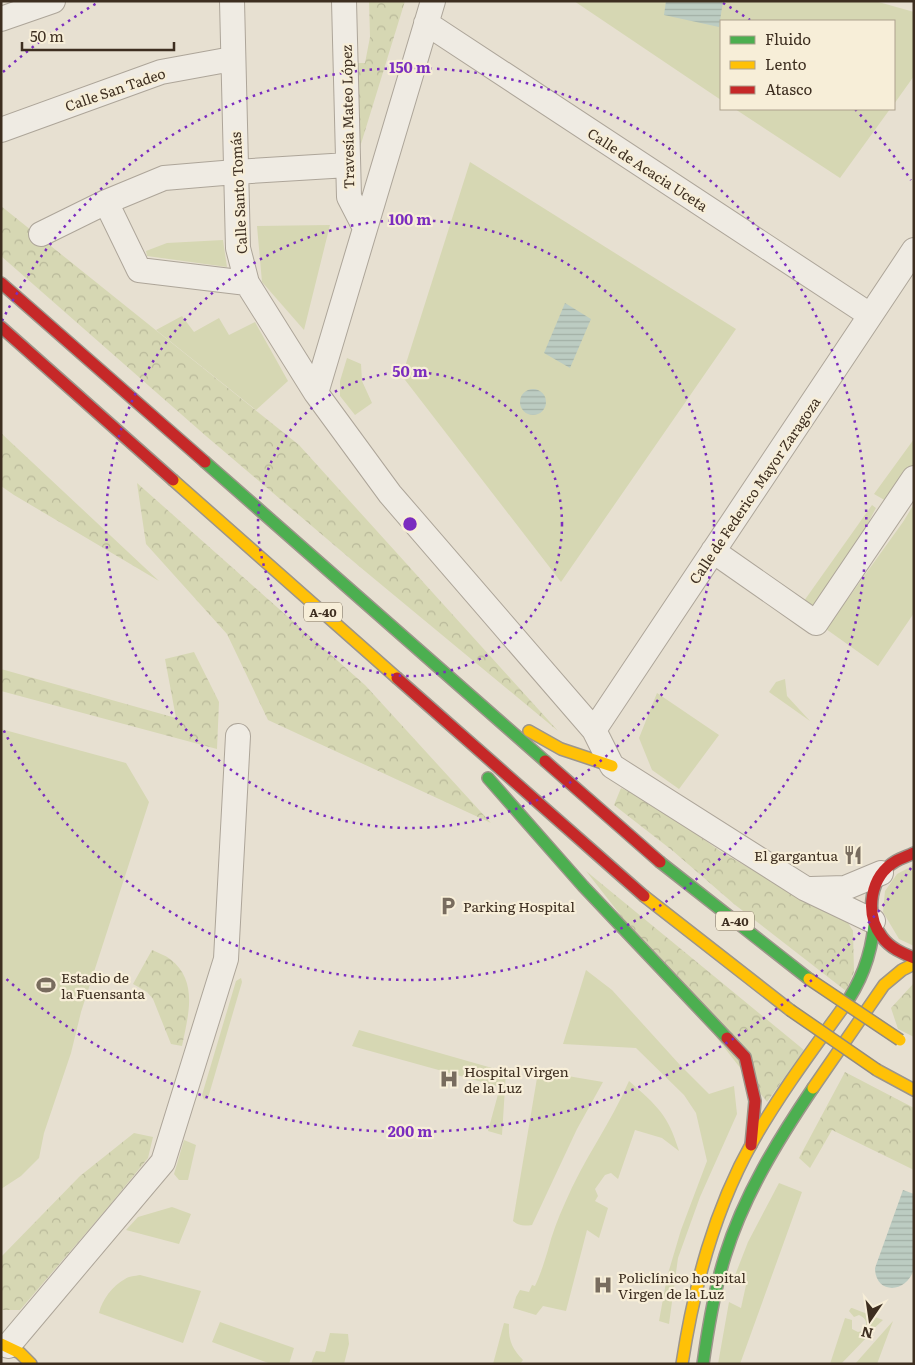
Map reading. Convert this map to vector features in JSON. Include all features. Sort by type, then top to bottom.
[{"type":"main road","name":"A-40","points":[[1,283],[660,862],[809,979],[903,1042]]},
{"type":"main road","name":"A-40","points":[[1,327],[644,896],[790,1010],[877,1070],[914,1090]]},
{"type":"main road","points":[[415,694],[583,886],[745,1057],[755,1101],[751,1145]]},
{"type":"main road","points":[[478,701],[561,749],[612,766]]},
{"type":"main road","points":[[914,853],[899,858],[881,873],[872,893],[871,907],[874,923],[882,939],[901,954],[914,958]]},
{"type":"main road","points":[[682,1364],[693,1296],[708,1239],[722,1202],[770,1112],[851,998],[869,959],[874,923]]},
{"type":"main road","points":[[703,1364],[710,1318],[726,1255],[739,1219],[768,1160],[880,988],[900,969],[914,964]]},
{"type":"main road","points":[[5,1345],[20,1353],[31,1364]]},
{"type":"street","points":[[10,11],[53,1]]},
{"type":"street","name":"Calle Santo Tomás","points":[[232,1],[238,248],[247,283],[316,393],[390,494],[594,730],[612,766]]},
{"type":"street","name":"Travesía Mateo López","points":[[344,1],[349,197],[365,228]]},
{"type":"street","points":[[316,393],[429,12]]},
{"type":"street","name":"Calle de Acacia Uceta","points":[[429,12],[870,315]]},
{"type":"street","name":"Calle San Tadeo","points":[[1,130],[161,72],[232,59]]},
{"type":"street","points":[[41,234],[106,202],[164,178],[348,165]]},
{"type":"street","points":[[106,202],[139,270],[247,283]]},
{"type":"street","name":"Calle de Federico Mayor Zaragoza","points":[[594,730],[914,250]]},
{"type":"street","points":[[713,552],[816,624],[914,478]]},
{"type":"street","points":[[5,1345],[163,1162],[226,959],[238,736]]},
{"type":"street","points":[[612,766],[806,889],[874,923]]},
{"type":"street","points":[[806,889],[845,888],[881,873]]},
{"type":"green space","points":[[369,1],[405,1],[360,147],[354,63],[365,63],[370,37]]},
{"type":"green space","points":[[574,1],[875,1],[914,12],[914,76],[895,103],[895,20],[720,20],[720,99]]},
{"type":"green space","points":[[737,110],[889,110],[840,178]]},
{"type":"green space","points":[[470,162],[736,329],[561,582],[402,376]]},
{"type":"green space","points":[[1,206],[299,445],[558,731],[206,436],[1,256]]},
{"type":"green space","points":[[330,225],[304,330],[262,282],[257,226]]},
{"type":"green space","points":[[223,240],[227,267],[147,256],[146,251],[167,243]]},
{"type":"green space","points":[[182,316],[194,332],[219,318],[229,335],[255,322],[288,381],[256,410],[156,330]]},
{"type":"green space","points":[[347,358],[361,364],[362,381],[372,403],[355,415],[340,396],[340,381]]},
{"type":"green space","points":[[1,433],[159,581],[1,486]]},
{"type":"green space","points":[[914,439],[914,475],[888,502],[874,494]]},
{"type":"green space","points":[[137,483],[365,685],[491,823],[268,720],[227,634],[146,544]]},
{"type":"green space","points":[[914,504],[914,613],[878,666],[826,629]]},
{"type":"green space","points":[[872,505],[876,508],[868,523],[883,536],[821,623],[799,608]]},
{"type":"green space","points":[[194,652],[219,702],[217,749],[1,691],[1,669],[176,718],[165,659]]},
{"type":"green space","points":[[785,679],[787,696],[810,721],[769,692],[776,682]]},
{"type":"green space","points":[[657,693],[719,735],[679,789],[652,770],[639,738]]},
{"type":"green space","name":"Estadio de la Fuensanta","points":[[1,729],[126,763],[149,802],[81,1012],[71,1053],[44,1133],[39,1158],[21,1176],[1,1189]]},
{"type":"green space","points":[[621,788],[652,802],[720,851],[790,892],[847,921],[853,931],[854,972],[846,991],[734,904],[673,851],[614,805]]},
{"type":"green space","points":[[914,865],[914,946],[899,939],[883,912],[885,891],[897,874]]},
{"type":"green space","points":[[586,871],[804,1050],[767,1102]]},
{"type":"green space","points":[[152,950],[170,959],[185,978],[189,999],[187,1023],[182,1046],[171,1044],[153,999],[147,992],[133,984]]},
{"type":"green space","points":[[586,970],[612,990],[709,1094],[734,1086],[737,1114],[700,1197],[678,1258],[669,1324],[659,1321],[667,1277],[681,1230],[707,1161],[696,1113],[684,1095],[636,1048],[563,1044]]},
{"type":"green space","points":[[241,978],[242,982],[208,1098],[204,1100],[202,1095],[236,981]]},
{"type":"green space","points":[[913,984],[914,1037],[898,1029],[891,1008]]},
{"type":"green space","points":[[359,1030],[506,1072],[502,1135],[488,1131],[500,1087],[352,1046]]},
{"type":"green space","points":[[544,1072],[603,1082],[577,1129],[532,1225],[522,1225],[513,1221],[537,1078],[540,1073]]},
{"type":"green space","points":[[845,1072],[914,1108],[914,1170],[832,1130],[810,1168],[799,1158]]},
{"type":"green space","points":[[629,1081],[647,1097],[666,1119],[679,1151],[662,1138],[635,1130],[618,1179],[611,1173],[605,1175],[595,1189],[598,1196],[595,1201],[608,1208],[599,1238],[587,1230],[566,1311],[543,1306],[536,1315],[513,1308],[520,1290],[529,1292],[532,1285],[535,1286],[555,1226],[572,1187]]},
{"type":"green space","points":[[134,1133],[153,1137],[148,1158],[20,1310],[1,1310],[1,1257],[80,1176]]},
{"type":"green space","points":[[184,1140],[196,1145],[188,1180],[179,1180],[174,1174]]},
{"type":"green space","points":[[779,1183],[802,1192],[740,1364],[718,1364],[729,1302],[741,1308],[746,1285],[734,1278],[748,1242]]},
{"type":"green space","points":[[172,1207],[191,1214],[179,1244],[126,1230],[138,1217]]},
{"type":"green space","points":[[140,1275],[201,1291],[183,1343],[99,1313],[105,1298],[116,1285],[128,1277]]},
{"type":"green space","points":[[851,1308],[883,1320],[870,1332],[866,1329],[865,1319],[859,1315],[854,1317],[849,1311]]},
{"type":"green space","points":[[845,1318],[852,1320],[852,1329],[858,1332],[862,1331],[868,1336],[841,1364],[830,1364]]},
{"type":"green space","points":[[893,1321],[877,1364],[855,1364]]},
{"type":"green space","points":[[220,1322],[294,1348],[289,1364],[271,1364],[212,1342]]},
{"type":"green space","points":[[504,1323],[509,1324],[512,1344],[523,1360],[520,1364],[493,1364]]},
{"type":"green space","points":[[330,1333],[348,1334],[349,1344],[344,1364],[311,1364],[316,1351],[325,1352]]},
{"type":"shaded area","points":[[666,1],[723,1],[719,27],[664,15]]},
{"type":"shaded area","points":[[565,303],[591,319],[570,368],[544,353]]},
{"type":"shaded area","points":[[533,389],[542,393],[546,402],[542,411],[533,415],[524,411],[520,402],[524,393]]},
{"type":"shaded area","points":[[903,1190],[914,1194],[914,1268],[911,1277],[905,1283],[899,1287],[892,1288],[880,1283],[876,1277],[875,1268]]},
{"type":"traffic: fast","points":[[205,462],[545,761]]},
{"type":"traffic: fast","points":[[488,778],[583,886],[727,1038]]},
{"type":"traffic: fast","points":[[660,862],[809,979]]},
{"type":"traffic: fast","points":[[842,1009],[855,989],[868,959],[874,925]]},
{"type":"traffic: fast","points":[[703,1364],[709,1323],[721,1269],[733,1233],[763,1169],[813,1088]]},
{"type":"traffic: slow","points":[[173,480],[397,678]]},
{"type":"traffic: slow","points":[[529,731],[561,749],[612,766]]},
{"type":"traffic: slow","points":[[644,896],[790,1010]]},
{"type":"traffic: slow","points":[[813,1088],[884,985],[902,970],[914,964]]},
{"type":"traffic: slow","points":[[809,979],[900,1040]]},
{"type":"traffic: slow","points":[[682,1364],[699,1277],[707,1249],[739,1167],[774,1107],[842,1009]]},
{"type":"traffic: slow","points":[[790,1010],[877,1070]]},
{"type":"traffic: slow","points":[[877,1070],[914,1090]]},
{"type":"traffic: slow","points":[[1,1344],[20,1353],[31,1364]]},
{"type":"traffic: jam","points":[[1,283],[205,462]]},
{"type":"traffic: jam","points":[[1,327],[173,480]]},
{"type":"traffic: jam","points":[[397,678],[644,896]]},
{"type":"traffic: jam","points":[[545,761],[660,862]]},
{"type":"traffic: jam","points":[[914,853],[896,861],[880,876],[875,885],[872,906],[876,927],[885,941],[892,947],[914,958]]},
{"type":"traffic: jam","points":[[727,1038],[745,1057],[755,1101],[751,1145]]},
{"type":"place","name":"El gargantua","points":[[853,855]]},
{"type":"place","name":"Parking Hospital","points":[[448,906]]},
{"type":"place","name":"Estadio de la Fuensanta","points":[[46,985]]},
{"type":"place","name":"Hospital Virgen de la Luz","points":[[449,1079]]},
{"type":"place","name":"Policlínico hospital Virgen de la Luz","points":[[603,1285]]}]
